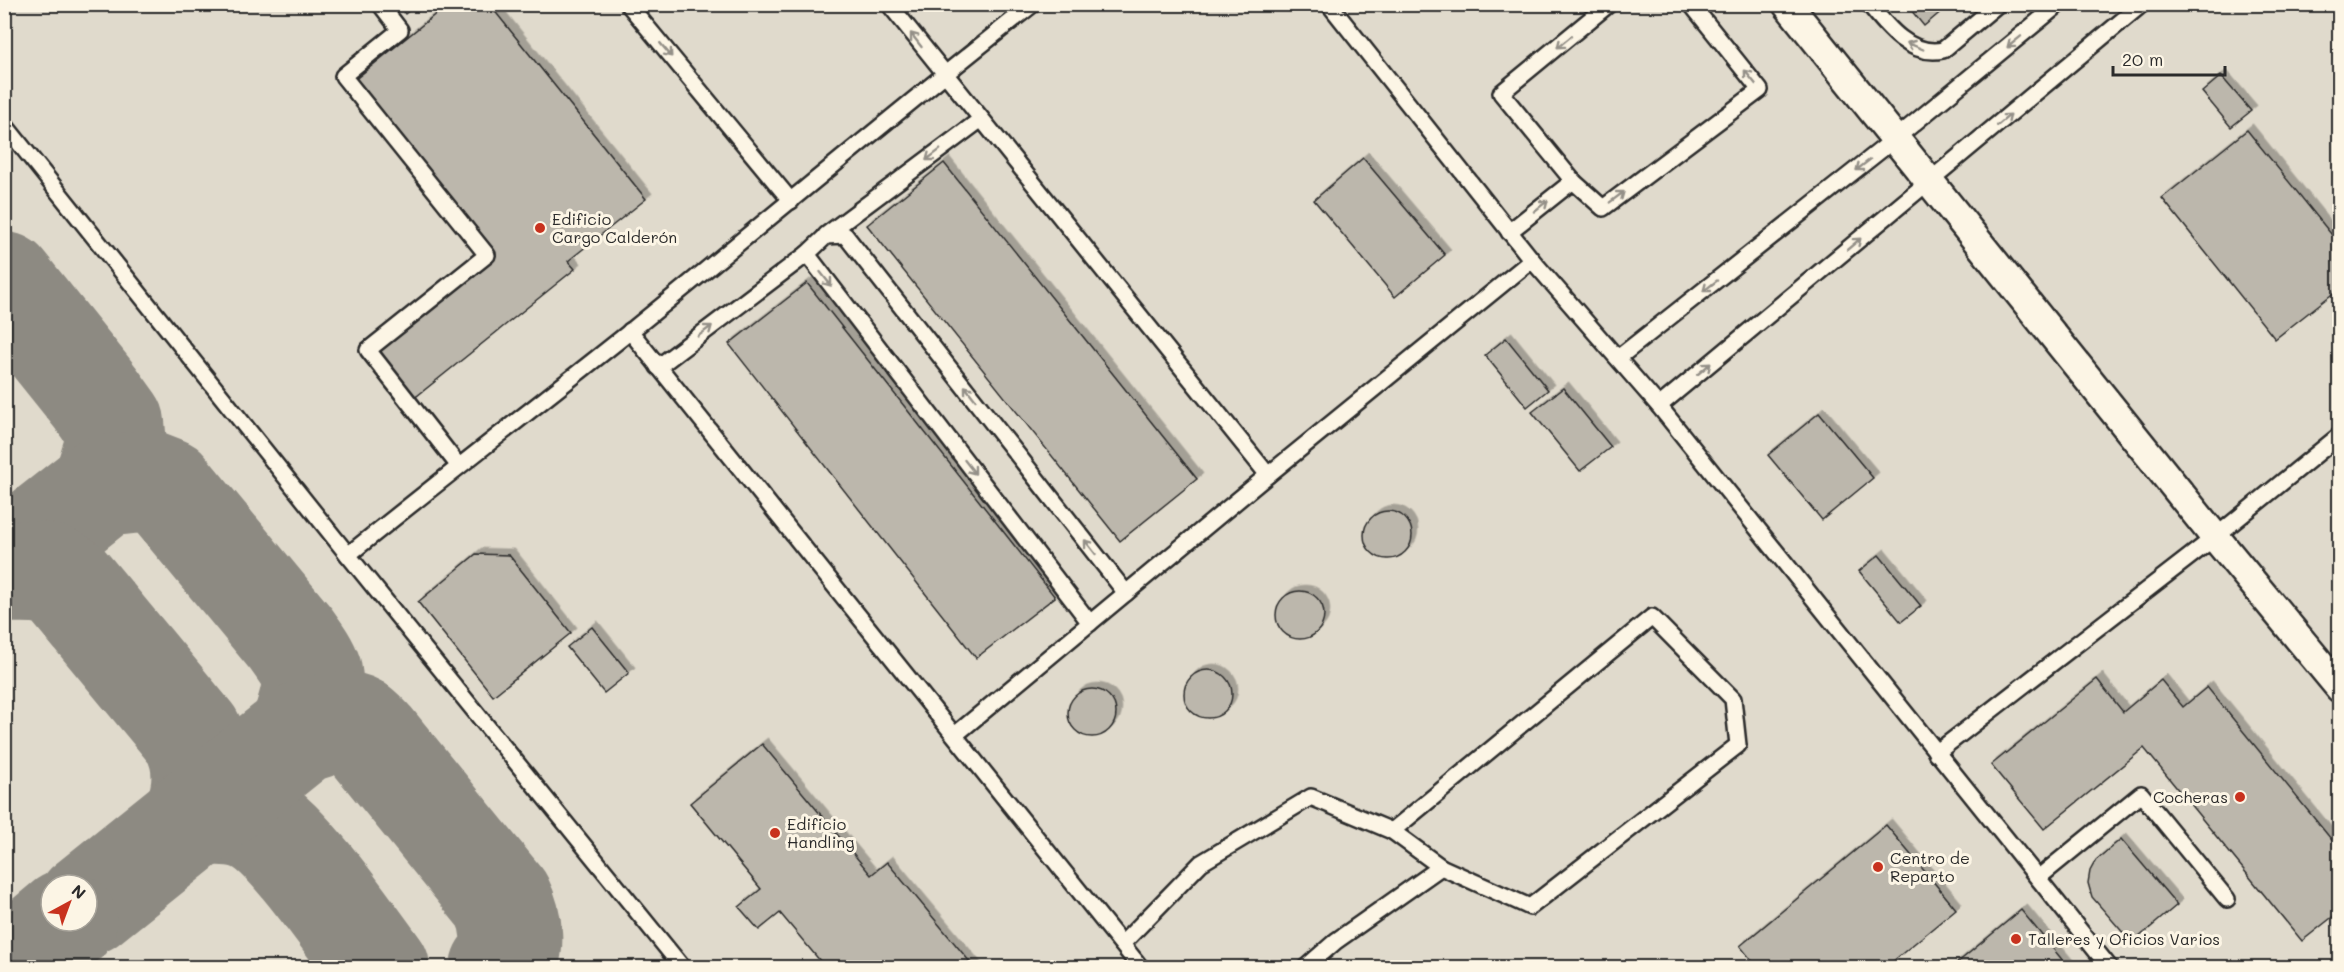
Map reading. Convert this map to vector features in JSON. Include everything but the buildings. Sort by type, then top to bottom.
[{"type":"street","points":[[1787,4],[2340,688]]},
{"type":"lane","points":[[380,4],[400,30],[343,76],[487,255],[368,350],[458,465]]},
{"type":"lane","points":[[628,4],[791,201]]},
{"type":"lane","points":[[889,4],[943,75],[1268,475]]},
{"type":"lane","points":[[348,555],[458,465],[630,331],[1033,4]]},
{"type":"lane","points":[[1329,4],[1509,232],[1659,406],[2110,968]]},
{"type":"lane","points":[[1609,4],[1501,93],[1573,181],[1603,208],[1760,90],[1691,4]]},
{"type":"lane","points":[[1869,4],[1888,27],[1906,43],[1931,53],[1943,50],[1998,4]]},
{"type":"lane","points":[[1618,358],[1896,138],[2059,4]]},
{"type":"lane","points":[[1659,406],[2142,4]]},
{"type":"lane","points":[[658,367],[980,120]]},
{"type":"lane","points":[[4,124],[348,555],[683,968]]},
{"type":"lane","points":[[1509,232],[1573,181]]},
{"type":"lane","points":[[826,236],[845,234],[1126,593]]},
{"type":"lane","points":[[807,254],[1090,623]]},
{"type":"lane","points":[[955,735],[1532,260]]},
{"type":"lane","points":[[630,331],[1141,968]]},
{"type":"lane","points":[[1936,753],[2216,537],[2340,435]]},
{"type":"lane","points":[[1122,944],[1201,864],[1311,797],[1392,831],[1441,867],[1530,907],[1738,745],[1733,699],[1652,617],[1392,831]]},
{"type":"lane","points":[[2038,878],[2142,794],[2227,899]]},
{"type":"lane","points":[[1305,968],[1336,941],[1441,867]]},
{"type":"shaded area","points":[[5,5],[2339,5],[2339,967],[5,968]]},
{"type":"taxiway","points":[[4,283],[114,423],[116,445],[103,486]]},
{"type":"taxiway","points":[[4,564],[103,486],[148,481],[166,488],[291,639],[307,663],[311,672],[312,687],[300,733]]},
{"type":"taxiway","points":[[4,572],[45,574],[67,584],[192,735],[202,765],[202,786],[194,816]]},
{"type":"taxiway","points":[[99,894],[300,733],[328,724],[350,724],[359,727],[372,740],[502,900],[510,925],[511,945],[510,954],[501,968]]},
{"type":"taxiway","points":[[194,816],[232,815],[253,821],[267,830],[319,887],[379,968]]},
{"type":"taxiway","points":[[15,968],[18,961],[52,933]]},
{"type":"place","name":"Edificio Cargo Calderón","points":[[540,228]]},
{"type":"place","name":"Cocheras","points":[[2240,797]]},
{"type":"place","name":"Edificio Handling","points":[[775,833]]},
{"type":"place","name":"Centro de Reparto","points":[[1878,867]]},
{"type":"place","name":"Talleres y Oficios Varios","points":[[2016,939]]}]
